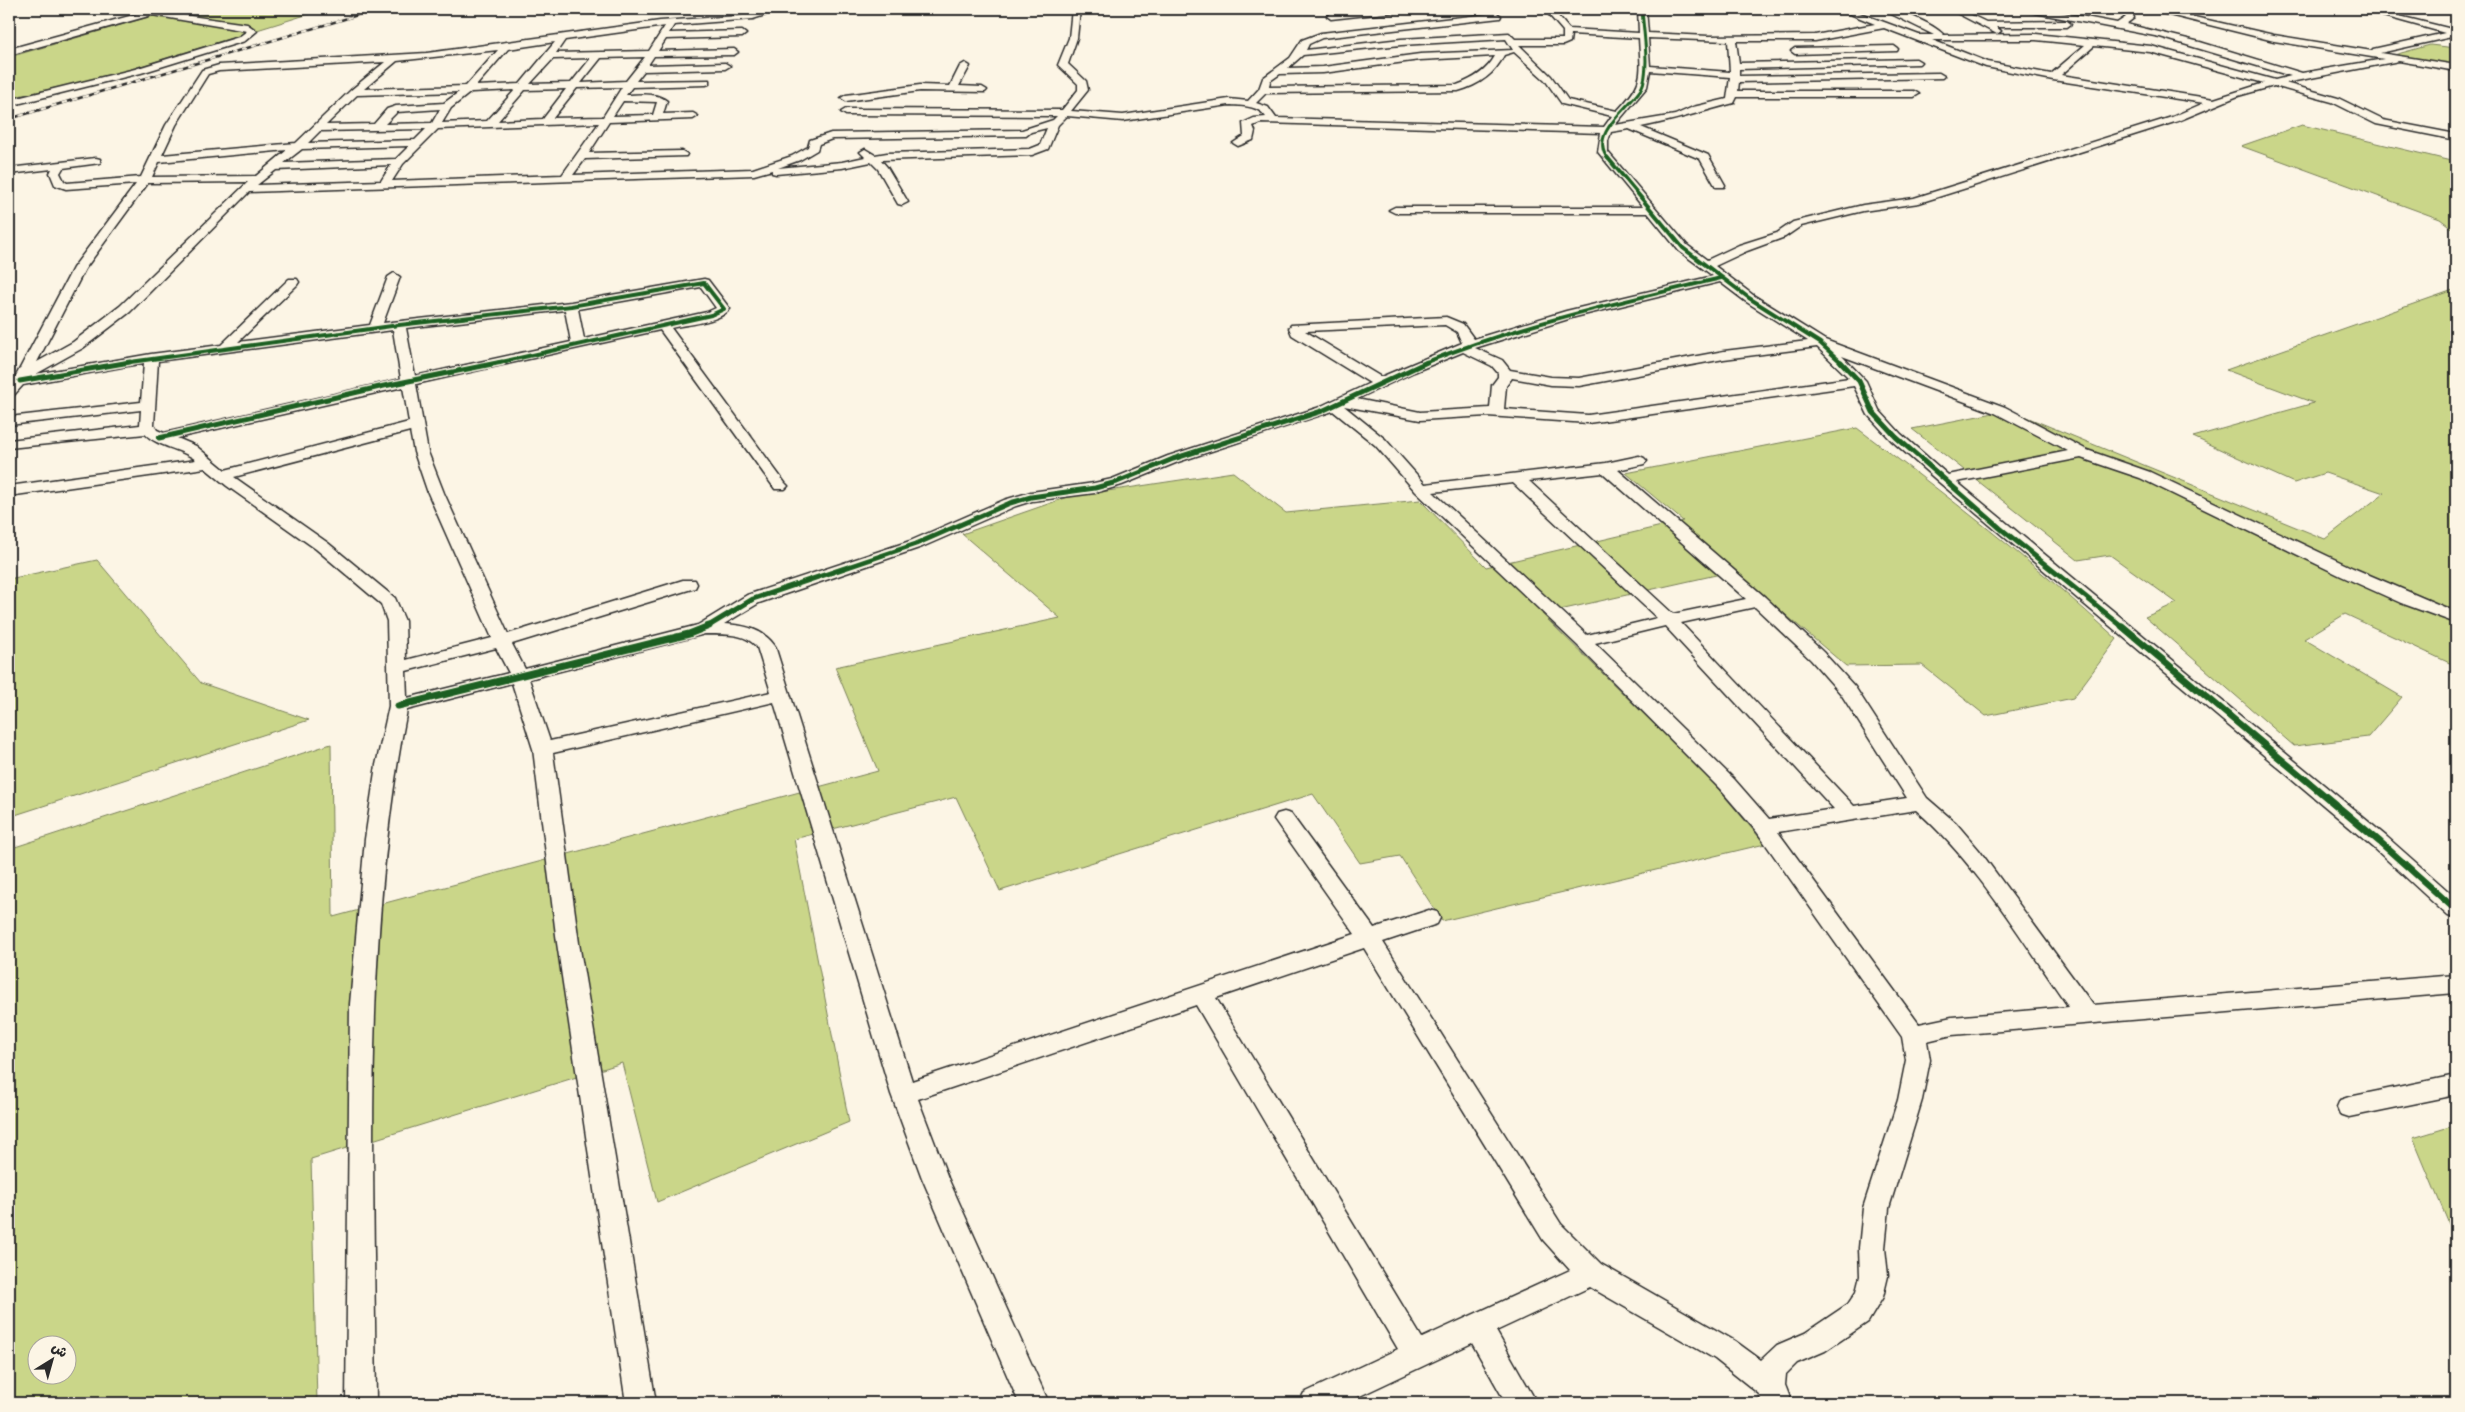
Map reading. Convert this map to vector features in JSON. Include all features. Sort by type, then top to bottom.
[{"type":"street","points":[[9,392],[21,378],[80,268],[145,180],[172,125],[205,72],[219,68],[394,59],[506,46],[671,23],[747,17],[767,14],[780,9]]},
{"type":"street","points":[[246,189],[802,170],[907,154],[1037,151],[1044,147],[1054,124],[1083,90],[1083,83],[1063,65],[1073,38],[1074,13],[1076,9]]},
{"type":"street","points":[[1331,16],[1363,11],[1403,9]]},
{"type":"street","points":[[1548,9],[1567,31],[1647,43],[1815,38],[1886,25]]},
{"type":"street","points":[[1642,9],[1647,43],[1644,85],[1638,97],[1606,130],[1601,146],[1603,152],[1676,242],[1749,298],[1782,317],[1820,343],[1859,380],[1873,412],[1884,425],[1945,480],[2380,842],[2456,910]]},
{"type":"street","points":[[1842,9],[1986,64],[2053,77],[2213,102]]},
{"type":"street","points":[[1885,9],[1934,30],[1942,38]]},
{"type":"street","points":[[1953,9],[2012,38]]},
{"type":"street","points":[[2018,9],[2080,16],[2120,24],[2225,51],[2301,76]]},
{"type":"street","points":[[2018,9],[2037,25]]},
{"type":"street","points":[[2120,24],[2130,18],[2126,11],[2148,9],[2255,34],[2456,68]]},
{"type":"street","points":[[2362,9],[2456,33]]},
{"type":"street","points":[[9,52],[157,10],[172,18],[247,27],[253,31],[242,39],[158,66],[9,103]]},
{"type":"street","points":[[1865,17],[1896,13]]},
{"type":"street","points":[[1950,18],[1970,18]]},
{"type":"street","points":[[1911,19],[1931,19]]},
{"type":"street","points":[[566,177],[583,156],[630,83],[654,53],[671,23]]},
{"type":"street","points":[[1986,25],[2068,24],[2142,48],[2278,82],[2335,100],[2380,122],[2456,137]]},
{"type":"street","points":[[1252,102],[1263,90],[1263,83],[1300,53],[1305,42],[1314,38],[1387,29],[1504,26],[1563,42],[1567,40],[1567,31]]},
{"type":"street","points":[[1300,53],[1400,42],[1504,26]]},
{"type":"street","points":[[1504,26],[1518,51],[1548,78],[1565,102],[1619,115]]},
{"type":"street","points":[[1387,29],[1400,42],[1405,51],[1420,57],[1429,64]]},
{"type":"street","points":[[2368,53],[2456,33]]},
{"type":"street","points":[[664,36],[742,34]]},
{"type":"street","points":[[491,123],[550,56],[564,37]]},
{"type":"street","points":[[1918,38],[2036,38],[2142,48]]},
{"type":"street","points":[[1238,144],[1249,138],[1250,131],[1247,125],[1249,123],[1273,121],[1324,119],[1606,130],[1670,119],[1696,109],[1726,104],[1730,101],[1733,94],[1734,73],[1732,40]]},
{"type":"street","points":[[2053,77],[2092,44]]},
{"type":"street","points":[[385,183],[399,162],[435,126],[447,106],[468,89],[506,46]]},
{"type":"street","points":[[1789,51],[1894,50]]},
{"type":"street","points":[[1277,71],[1323,70],[1420,57],[1518,51]]},
{"type":"street","points":[[550,56],[734,52]]},
{"type":"street","points":[[846,112],[1066,112],[1123,118],[1221,103],[1458,88],[1472,83],[1492,68],[1501,52]]},
{"type":"street","points":[[546,121],[598,55]]},
{"type":"street","points":[[21,378],[78,345],[125,309],[246,189],[299,146],[354,92],[394,59]]},
{"type":"street","points":[[1707,265],[1743,248],[1782,236],[1797,224],[1863,208],[1915,201],[2170,121],[2213,102],[2278,82],[2301,76],[2398,59]]},
{"type":"street","points":[[1734,73],[1916,62]]},
{"type":"street","points":[[642,68],[725,66]]},
{"type":"street","points":[[953,89],[964,66]]},
{"type":"street","points":[[1646,68],[1734,73],[1939,76]]},
{"type":"street","points":[[354,92],[706,82]]},
{"type":"street","points":[[846,84],[846,112],[851,134],[870,159],[882,167],[902,202]]},
{"type":"street","points":[[846,98],[920,88],[982,90]]},
{"type":"street","points":[[1263,90],[1329,96]]},
{"type":"street","points":[[1733,94],[1914,94]]},
{"type":"street","points":[[621,98],[652,98],[662,101],[657,117]]},
{"type":"street","points":[[1252,102],[1265,109],[1273,121]]},
{"type":"street","points":[[378,126],[390,111],[396,109],[447,106]]},
{"type":"street","points":[[316,128],[435,126],[692,116]]},
{"type":"street","points":[[754,172],[796,158],[813,148],[814,142],[822,138],[851,134],[1026,133],[1026,130],[1054,124]]},
{"type":"street","points":[[1631,126],[1704,157],[1720,185]]},
{"type":"street","points":[[155,159],[299,146],[416,143]]},
{"type":"street","points":[[583,156],[682,154]]},
{"type":"street","points":[[9,171],[58,167],[96,161]]},
{"type":"street","points":[[274,167],[399,162]]},
{"type":"street","points":[[58,167],[55,173],[61,185],[145,180],[258,179]]},
{"type":"street","points":[[1395,210],[1650,210]]},
{"type":"street","points":[[375,328],[394,276]]},
{"type":"street","points":[[704,629],[753,599],[916,544],[1010,503],[1031,497],[1094,488],[1117,482],[1172,459],[1303,418],[1339,403],[1409,368],[1467,346],[1571,314],[1721,278]]},
{"type":"street","points":[[225,348],[293,282]]},
{"type":"street","points":[[9,444],[153,434],[578,345],[711,315],[724,309],[704,283],[571,306],[375,328],[151,358],[21,378]]},
{"type":"street","points":[[571,306],[578,345]]},
{"type":"street","points":[[1380,383],[1297,332],[1296,328],[1442,321],[1457,325],[1467,346],[1497,363],[1505,372],[1551,381],[1579,382],[1724,355],[1820,343],[2000,410],[2082,453],[2145,475],[2347,572],[2407,599],[2456,618]]},
{"type":"street","points":[[399,325],[421,452],[436,493],[502,641],[519,674],[543,749],[568,943],[641,1403]]},
{"type":"street","points":[[664,326],[780,486]]},
{"type":"street","points":[[151,358],[148,405],[153,434]]},
{"type":"street","points":[[1497,412],[1499,385],[1505,378],[1505,372]]},
{"type":"street","points":[[1339,403],[1420,416],[1497,412],[1571,418],[1603,418],[1859,380]]},
{"type":"street","points":[[1339,403],[1380,442],[1421,489],[1583,642],[1726,784],[1764,827],[1914,1035],[1918,1060],[1910,1100],[1876,1208],[1872,1248],[1874,1276],[1869,1297],[1858,1313],[1839,1327],[1815,1342],[1787,1354],[1772,1368],[1774,1394]]},
{"type":"street","points":[[9,421],[148,405]]},
{"type":"street","points":[[9,491],[216,469],[416,425]]},
{"type":"street","points":[[153,434],[191,449],[322,546],[389,602],[396,621],[398,706],[386,765],[375,839],[362,1004],[361,1403]]},
{"type":"street","points":[[1945,480],[2082,453]]},
{"type":"street","points":[[1421,489],[1606,468],[1639,460]]},
{"type":"street","points":[[1606,468],[1758,601],[1817,656],[1848,691],[1920,803],[1948,828],[1972,855],[2087,1015]]},
{"type":"street","points":[[1516,478],[1669,620],[1850,814]]},
{"type":"street","points":[[398,668],[502,641],[689,584]]},
{"type":"street","points":[[1583,642],[1669,620],[1758,601]]},
{"type":"street","points":[[398,706],[519,674],[704,629],[741,631],[761,637],[770,656],[903,1094],[935,1178],[1034,1403]]},
{"type":"street","points":[[543,749],[782,695]]},
{"type":"street","points":[[1764,827],[1920,803]]},
{"type":"street","points":[[1284,819],[1369,938],[1552,1232],[1591,1273],[1725,1350],[1774,1394]]},
{"type":"street","points":[[903,1094],[1429,918]]},
{"type":"street","points":[[1914,1035],[1952,1026],[2456,984]]},
{"type":"street","points":[[1201,994],[1417,1354]]},
{"type":"street","points":[[2349,1107],[2456,1084]]},
{"type":"street","points":[[1314,1403],[1591,1273]]},
{"type":"street","points":[[1478,1326],[1522,1403]]},
{"type":"green space","points":[[177,9],[325,9],[105,77],[9,98],[9,57]]},
{"type":"green space","points":[[2430,45],[2456,48],[2456,67],[2394,55]]},
{"type":"green space","points":[[2302,125],[2456,162],[2456,231],[2440,219],[2241,146]]},
{"type":"green space","points":[[2456,289],[2456,666],[2345,614],[2304,639],[2402,697],[2368,737],[2294,746],[2145,617],[2177,603],[2110,555],[2078,560],[1912,429],[2009,410],[2325,539],[2384,493],[2325,473],[2294,483],[2193,437],[2314,403],[2226,370]]},
{"type":"green space","points":[[1857,428],[1957,504],[2054,583],[2117,639],[2073,698],[1986,716],[1922,665],[1846,666],[1734,571],[1542,614],[1708,777],[1765,844],[1442,921],[1400,856],[1360,863],[1313,794],[1000,891],[956,797],[794,839],[849,1122],[657,1202],[622,1063],[311,1159],[317,1403],[9,1403],[9,849],[331,744],[333,917],[878,771],[835,667],[1060,618],[962,534],[1068,497],[1233,472],[1286,513],[1420,500],[1486,567],[1683,521],[1626,473]]},
{"type":"green space","points":[[97,560],[201,683],[309,720],[9,817],[9,579]]},
{"type":"green space","points":[[2456,1125],[2456,1241],[2413,1138]]},
{"type":"railway","points":[[9,119],[378,9]]},
{"type":"cycle path","points":[[1642,9],[1646,77],[1635,97],[1606,132],[1603,141],[1603,152],[1683,248],[1749,298],[1782,317],[1820,343],[1850,370],[1859,381],[1873,412],[1896,437],[2000,528],[2128,631],[2380,842],[2456,910]]},
{"type":"cycle path","points":[[398,706],[689,634],[704,629],[753,599],[916,544],[1010,503],[1031,497],[1095,488],[1117,482],[1173,459],[1322,411],[1409,369],[1463,347],[1571,314],[1721,278]]},
{"type":"cycle path","points":[[20,381],[151,358],[399,325],[571,306],[704,283],[724,309],[711,315],[429,378],[384,386],[159,438]]}]
